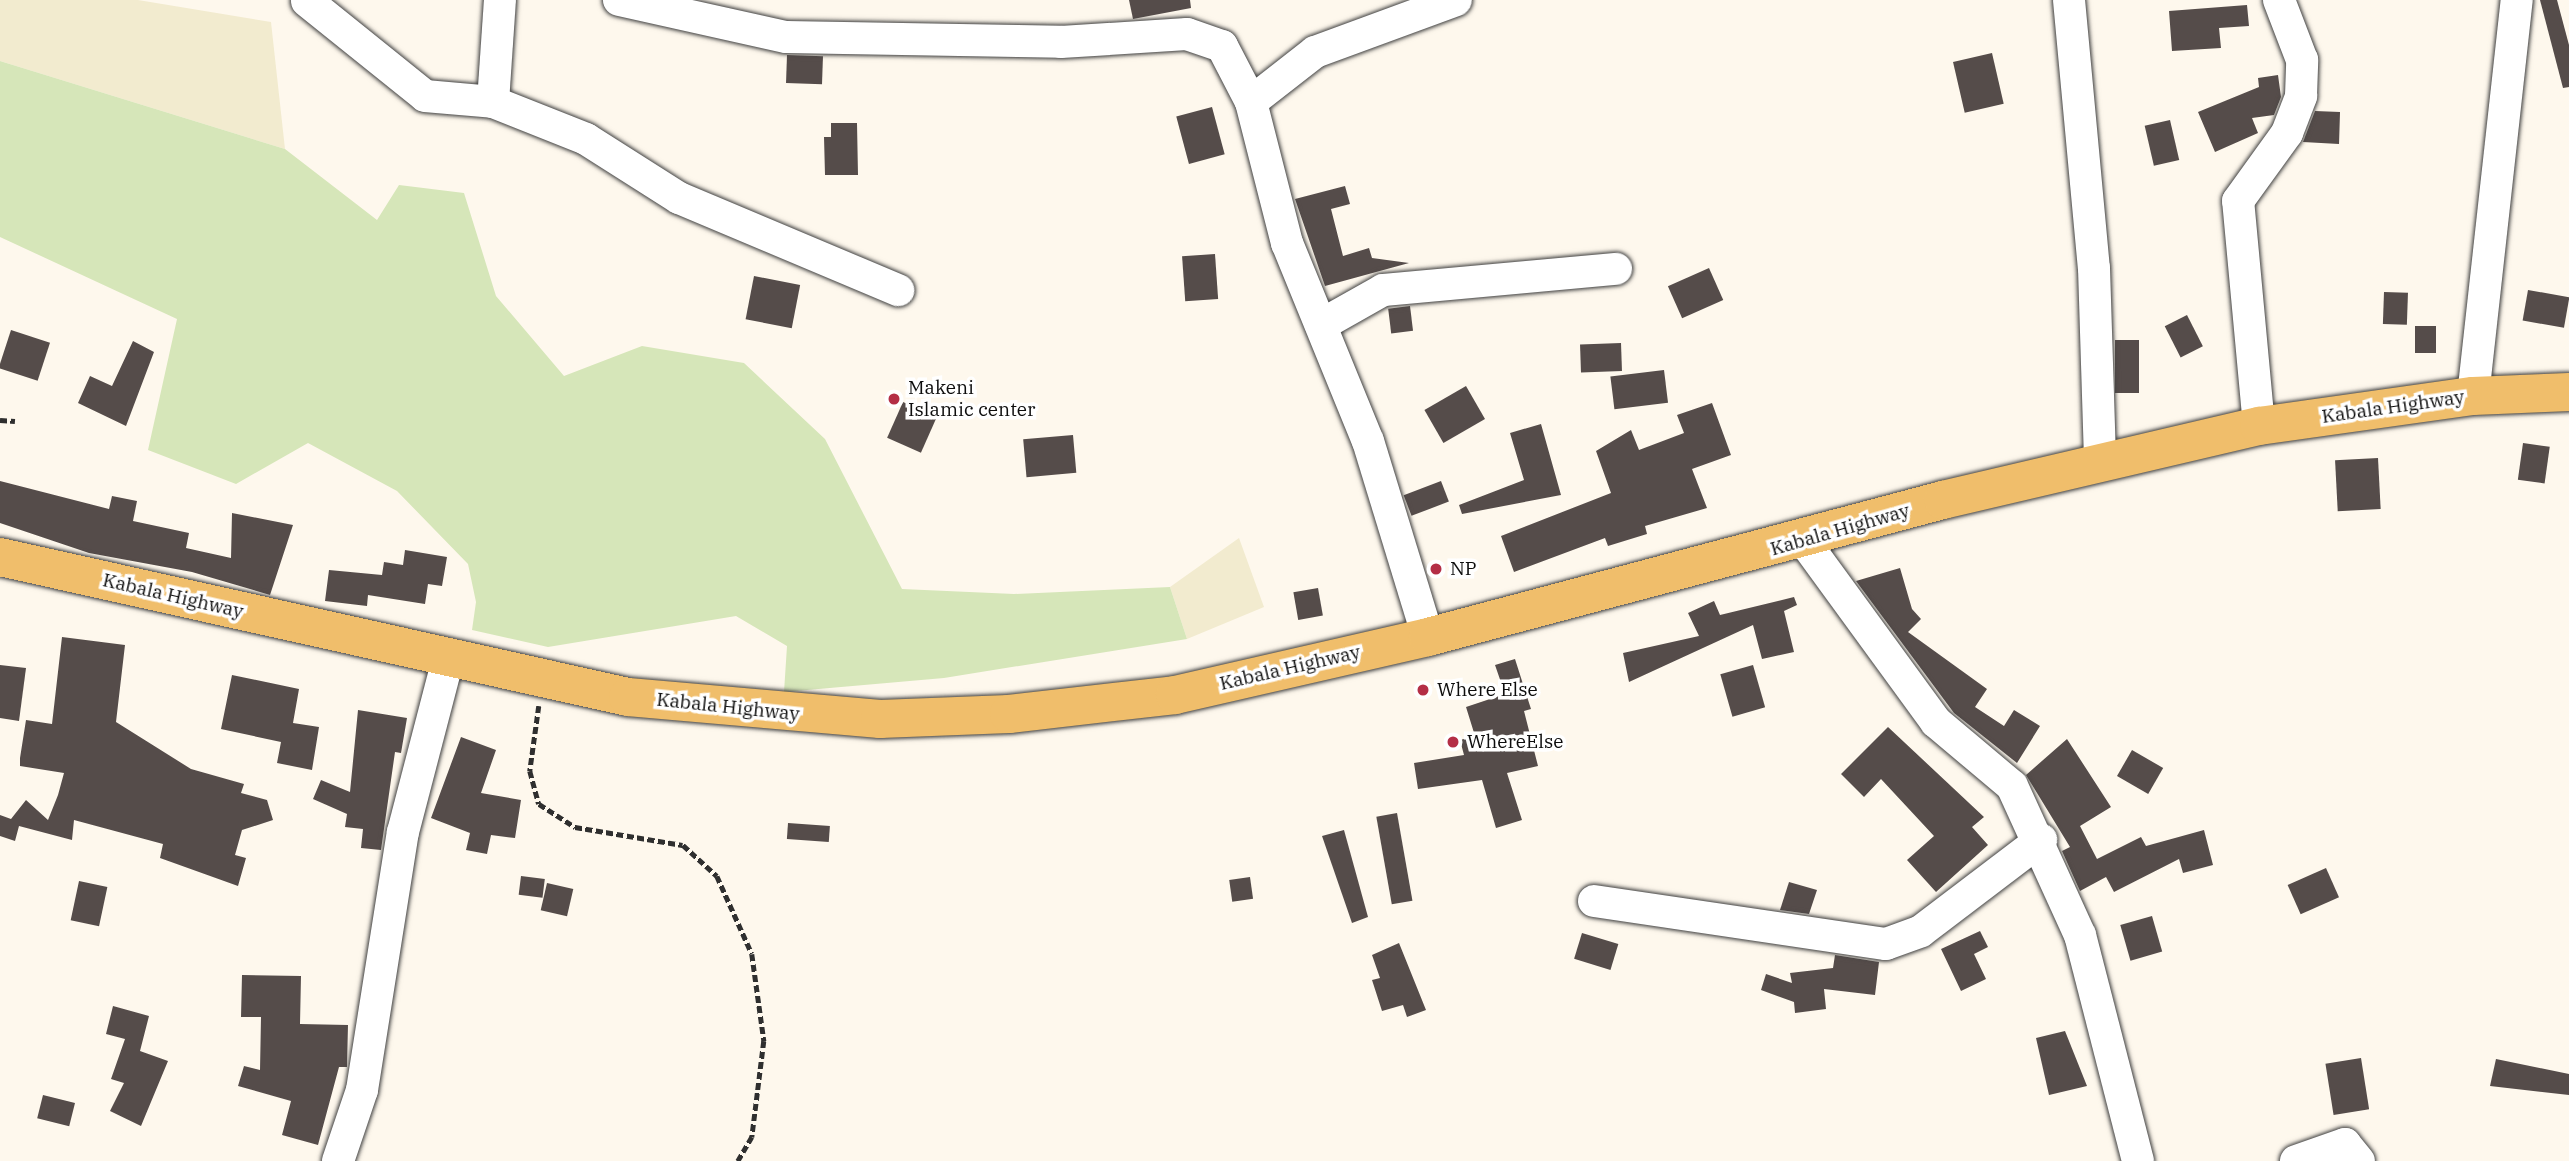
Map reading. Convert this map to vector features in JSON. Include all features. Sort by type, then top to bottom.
[{"type":"main road","name":"Kabala Highway","points":[[0,557],[542,680],[732,710],[880,719],[1009,714],[1175,695],[1428,637],[2100,462],[2259,426],[2473,396],[2569,392]]},
{"type":"street","points":[[304,0],[425,96],[493,102],[586,139],[678,198],[898,290]]},
{"type":"street","points":[[493,102],[500,0]]},
{"type":"street","points":[[619,0],[786,37],[1061,42],[1187,34],[1222,46],[1251,102],[1286,243],[1368,441],[1428,637]]},
{"type":"street","points":[[1251,102],[1315,52],[1456,0]]},
{"type":"street","points":[[2069,0],[2094,268],[2100,462]]},
{"type":"street","points":[[2259,426],[2238,201],[2287,133],[2301,96],[2302,60],[2279,0]]},
{"type":"street","points":[[2473,396],[2516,0]]},
{"type":"street","points":[[1321,325],[1382,290],[1616,269]]},
{"type":"street","points":[[1804,541],[1936,722],[2012,786],[2041,839],[2080,935],[2138,1161]]},
{"type":"street","points":[[338,1161],[362,1090],[403,832],[449,659]]},
{"type":"street","points":[[1594,901],[1855,944],[1886,944],[1922,931],[2041,839]]},
{"type":"street","points":[[2296,1161],[2345,1144],[2359,1161]]},
{"type":"path","points":[[0,420],[15,421]]},
{"type":"path","points":[[542,680],[530,771],[539,804],[575,827],[683,845],[717,876],[752,954],[764,1041],[752,1137],[738,1161]]},
{"type":"shaded area","points":[[0,0],[138,0],[271,22],[285,149],[0,61]]},
{"type":"shaded area","points":[[1239,538],[1264,607],[1187,639],[1170,587]]},
{"type":"green space","points":[[0,61],[285,149],[377,220],[399,185],[464,193],[496,296],[564,376],[642,346],[744,363],[825,439],[902,589],[1014,594],[1170,587],[1187,639],[944,678],[784,692],[787,646],[736,616],[548,647],[472,630],[476,602],[468,564],[397,491],[308,443],[236,484],[148,450],[177,319],[0,237]]},
{"type":"building","points":[[1129,0],[1190,0],[1191,8],[1133,19]]},
{"type":"building","points":[[2540,0],[2557,0],[2569,45],[2569,87],[2563,88]]},
{"type":"building","points":[[2247,5],[2249,26],[2219,28],[2221,48],[2172,51],[2169,11]]},
{"type":"building","points":[[1992,53],[2004,104],[1965,113],[1953,62]]},
{"type":"building","points":[[787,55],[823,56],[822,84],[786,83]]},
{"type":"building","points":[[2278,75],[2281,97],[2274,115],[2252,118],[2258,133],[2215,152],[2198,112],[2259,87],[2258,78]]},
{"type":"building","points":[[1212,107],[1225,154],[1189,164],[1176,117]]},
{"type":"building","points":[[2315,111],[2340,112],[2339,144],[2303,142]]},
{"type":"building","points":[[2170,120],[2179,160],[2154,166],[2145,126]]},
{"type":"building","points":[[831,123],[857,123],[858,175],[825,175],[824,137],[831,137]]},
{"type":"building","points":[[1345,186],[1350,204],[1331,209],[1343,256],[1369,248],[1372,258],[1409,263],[1325,286],[1295,199]]},
{"type":"building","points":[[1215,254],[1218,299],[1185,301],[1182,256]]},
{"type":"building","points":[[1709,268],[1723,300],[1682,318],[1668,286]]},
{"type":"building","points":[[754,276],[800,285],[792,328],[746,319]]},
{"type":"building","points":[[2528,290],[2569,297],[2564,328],[2523,321]]},
{"type":"building","points":[[2384,292],[2408,293],[2407,325],[2383,324]]},
{"type":"building","points":[[1410,306],[1413,331],[1391,333],[1388,309]]},
{"type":"building","points":[[2187,315],[2203,346],[2181,358],[2165,326]]},
{"type":"building","points":[[2415,326],[2436,326],[2436,353],[2415,353]]},
{"type":"building","points":[[11,330],[50,343],[38,381],[0,368]]},
{"type":"building","points":[[2115,340],[2139,340],[2139,393],[2115,393]]},
{"type":"building","points":[[133,341],[154,352],[126,426],[78,403],[90,376],[112,386]]},
{"type":"building","points":[[1621,343],[1622,371],[1581,372],[1580,344]]},
{"type":"building","points":[[1664,370],[1668,403],[1614,409],[1610,377]]},
{"type":"building","points":[[1466,386],[1485,419],[1443,443],[1424,410]]},
{"type":"building","points":[[903,402],[937,417],[921,453],[887,438]]},
{"type":"building","points":[[1712,403],[1731,455],[1692,469],[1707,508],[1645,526],[1647,534],[1608,546],[1605,538],[1514,572],[1501,536],[1611,493],[1596,451],[1631,430],[1639,450],[1684,433],[1677,415]]},
{"type":"building","points":[[1541,424],[1561,495],[1462,514],[1459,505],[1524,480],[1510,433]]},
{"type":"building","points":[[1073,435],[1076,473],[1027,477],[1023,439]]},
{"type":"building","points":[[2523,443],[2550,447],[2545,483],[2518,480]]},
{"type":"building","points":[[2378,458],[2381,509],[2338,511],[2335,460]]},
{"type":"building","points":[[0,481],[109,509],[112,496],[137,501],[133,521],[189,533],[186,548],[231,558],[232,513],[293,525],[270,595],[192,572],[89,553],[0,523]]},
{"type":"building","points":[[1441,481],[1449,502],[1412,516],[1404,495]]},
{"type":"building","points":[[405,550],[447,557],[442,586],[428,584],[425,604],[368,595],[367,606],[325,601],[329,570],[382,575],[384,562],[403,565]]},
{"type":"building","points":[[1900,568],[1912,609],[1921,619],[1908,632],[1987,689],[1975,707],[2004,726],[2014,710],[2040,726],[2017,763],[1954,713],[1856,581]]},
{"type":"building","points":[[1318,588],[1323,616],[1298,620],[1293,592]]},
{"type":"building","points":[[1794,597],[1797,605],[1784,611],[1794,652],[1762,659],[1753,625],[1629,682],[1623,653],[1699,636],[1688,613],[1714,601],[1720,615]]},
{"type":"building","points":[[62,637],[125,645],[116,722],[191,769],[244,784],[241,793],[267,800],[273,820],[242,830],[235,855],[246,858],[238,886],[160,858],[163,844],[74,820],[72,840],[19,826],[15,841],[0,836],[0,815],[11,819],[26,800],[48,820],[58,795],[64,773],[20,766],[20,758],[26,720],[52,724]]},
{"type":"building","points":[[1515,659],[1531,709],[1524,711],[1538,766],[1507,773],[1522,820],[1496,828],[1482,780],[1418,789],[1414,763],[1464,755],[1460,740],[1475,736],[1466,707],[1505,694],[1495,665]]},
{"type":"building","points":[[0,665],[26,668],[19,721],[0,718]]},
{"type":"building","points":[[1753,665],[1765,707],[1732,717],[1720,674]]},
{"type":"building","points":[[232,675],[299,689],[293,723],[319,727],[312,770],[277,763],[281,742],[221,729]]},
{"type":"building","points":[[358,710],[407,718],[401,753],[395,752],[381,850],[361,848],[363,829],[345,827],[347,814],[313,799],[321,780],[350,792]]},
{"type":"building","points":[[1888,727],[1984,817],[1972,827],[1988,845],[1936,892],[1907,860],[1934,836],[1881,779],[1864,797],[1841,774]]},
{"type":"building","points":[[461,737],[496,750],[481,793],[521,800],[515,838],[491,835],[487,854],[466,850],[470,833],[431,818]]},
{"type":"building","points":[[2067,739],[2111,807],[2080,826],[2097,859],[2141,837],[2146,846],[2204,830],[2213,865],[2183,873],[2179,859],[2114,892],[2106,877],[2080,891],[2062,851],[2070,847],[2026,775]]},
{"type":"building","points":[[2132,750],[2163,768],[2148,794],[2117,776]]},
{"type":"building","points":[[1397,813],[1412,901],[1392,904],[1376,817]]},
{"type":"building","points":[[788,823],[830,826],[829,842],[787,839]]},
{"type":"building","points":[[1344,830],[1368,917],[1352,923],[1322,836]]},
{"type":"building","points":[[2326,868],[2339,897],[2301,914],[2288,885]]},
{"type":"building","points":[[521,876],[545,879],[543,898],[519,895]]},
{"type":"building","points":[[1250,877],[1253,899],[1232,902],[1229,880]]},
{"type":"building","points":[[79,881],[107,887],[99,926],[71,920]]},
{"type":"building","points":[[1789,882],[1817,890],[1809,914],[1780,910]]},
{"type":"building","points":[[547,883],[573,889],[567,916],[541,910]]},
{"type":"building","points":[[2152,916],[2162,952],[2130,961],[2120,925]]},
{"type":"building","points":[[1980,931],[1988,947],[1974,954],[1986,979],[1961,991],[1941,949]]},
{"type":"building","points":[[1582,933],[1618,944],[1610,970],[1574,959]]},
{"type":"building","points":[[1399,943],[1426,1010],[1407,1017],[1403,1005],[1382,1011],[1372,980],[1380,978],[1372,955]]},
{"type":"building","points":[[1835,955],[1879,962],[1875,995],[1824,989],[1826,1009],[1795,1013],[1794,1002],[1761,990],[1766,974],[1792,983],[1790,973],[1833,968]]},
{"type":"building","points":[[242,975],[301,976],[300,1024],[348,1025],[347,1067],[339,1067],[318,1145],[282,1135],[291,1101],[238,1086],[244,1066],[260,1070],[261,1017],[241,1017]]},
{"type":"building","points":[[113,1006],[149,1016],[140,1051],[168,1061],[141,1126],[110,1111],[124,1083],[111,1079],[125,1039],[106,1034]]},
{"type":"building","points":[[2065,1031],[2087,1086],[2049,1095],[2036,1038]]},
{"type":"building","points":[[2361,1058],[2369,1109],[2334,1115],[2325,1064]]},
{"type":"building","points":[[2496,1059],[2569,1074],[2569,1095],[2490,1086]]},
{"type":"building","points":[[43,1095],[75,1103],[69,1126],[37,1118]]},
{"type":"place","name":"Makeni Islamic center","points":[[894,399]]},
{"type":"place","name":"NP","points":[[1436,569]]},
{"type":"place","name":"Where Else","points":[[1423,690]]},
{"type":"place","name":"WhereElse","points":[[1453,742]]}]
